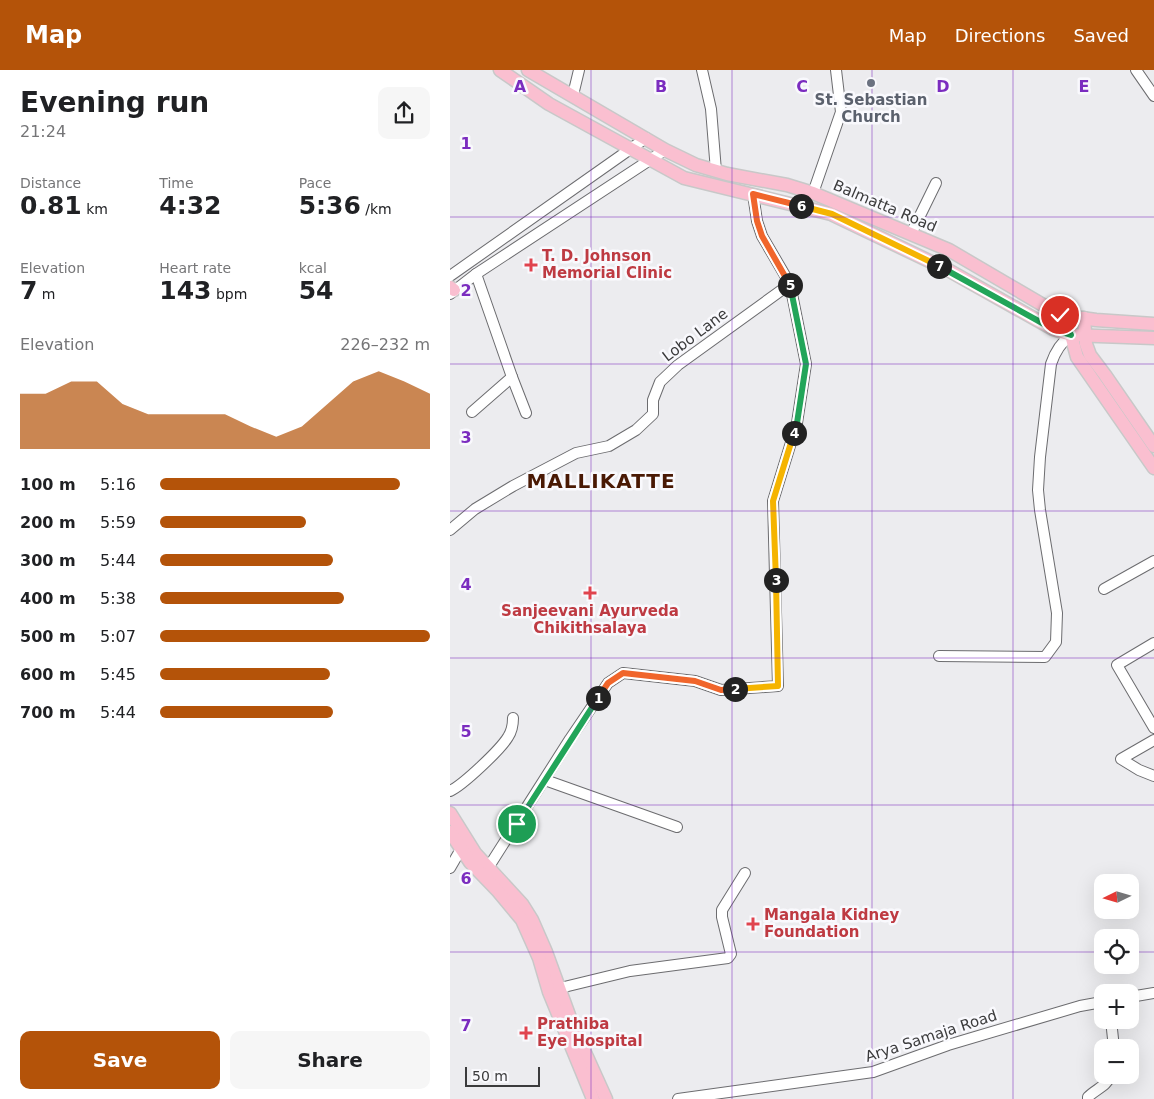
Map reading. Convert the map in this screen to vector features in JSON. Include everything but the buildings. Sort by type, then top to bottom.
[{"type":"main road","points":[[500,70],[549,104],[684,178],[832,214],[948,270],[1053,329],[1071,335],[1154,338]]},
{"type":"main road","name":"Balmatta Road","points":[[528,70],[666,150],[696,165],[716,171],[787,185],[813,193],[949,250],[1060,315]]},
{"type":"main road","points":[[1060,315],[1071,335],[1078,357],[1154,468]]},
{"type":"main road","points":[[1060,315],[1154,322]]},
{"type":"main road","points":[[1084,318],[1090,355],[1154,446]]},
{"type":"main road","points":[[450,812],[458,840],[470,862],[522,920],[540,958],[550,992],[594,1099]]},
{"type":"main road","points":[[458,840],[522,904],[532,920],[574,1026],[606,1099]]},
{"type":"street","points":[[573,96],[579,70]]},
{"type":"street","points":[[702,70],[711,109],[716,171]]},
{"type":"street","points":[[813,193],[841,112],[836,70]]},
{"type":"street","points":[[1136,70],[1154,96]]},
{"type":"street","points":[[450,276],[646,138]]},
{"type":"street","points":[[451,290],[666,150]]},
{"type":"street","points":[[911,234],[936,183]]},
{"type":"street","points":[[488,868],[608,683],[623,673],[695,681],[721,690],[778,686],[773,501],[797,423],[806,364],[790,284],[762,236],[757,221],[753,194]]},
{"type":"street","points":[[476,274],[526,413]]},
{"type":"street","name":"Lobo Lane","points":[[450,530],[475,508],[512,486],[576,453],[609,446],[636,430],[653,414],[653,400],[660,382],[678,365],[790,284]]},
{"type":"street","points":[[939,656],[1045,657],[1056,642],[1057,613],[1038,490],[1051,364],[1056,351],[1071,335]]},
{"type":"street","points":[[472,412],[512,377]]},
{"type":"street","points":[[1104,589],[1154,561]]},
{"type":"street","points":[[1154,642],[1117,664],[1154,728]]},
{"type":"street","points":[[450,791],[462,783],[499,748],[512,731],[513,718]]},
{"type":"street","points":[[1154,740],[1121,759],[1139,770],[1154,776]]},
{"type":"street","points":[[545,780],[677,827]]},
{"type":"street","points":[[450,868],[458,840]]},
{"type":"street","points":[[560,988],[630,971],[728,958],[731,954],[722,913],[745,873]]},
{"type":"street","points":[[1139,996],[1154,993]]},
{"type":"street","name":"Arya Samaja Road","points":[[678,1099],[873,1072],[948,1045],[1094,1003]]},
{"type":"street","points":[[1088,1099],[1094,1091],[1104,1084]]},
{"type":"place","name":"St. Sebastian Church","points":[[871,83]]},
{"type":"place","name":"T. D. Johnson Memorial Clinic","points":[[531,265]]},
{"type":"place","name":"Sanjeevani Ayurveda Chikithsalaya","points":[[590,593]]},
{"type":"place","name":"Mangala Kidney Foundation","points":[[753,924]]},
{"type":"place","name":"Prathiba Eye Hospital","points":[[526,1033]]},
{"type":"district","name":"MALLIKATTE","points":[[601,481]]},
{"type":"route","points":[[517,824],[570,739],[608,683],[623,673],[695,681],[721,690],[778,686],[773,501],[797,423],[806,364],[790,284],[762,236],[757,221],[753,194],[832,214],[948,270],[1053,329],[1071,335],[1060,315]]}]
